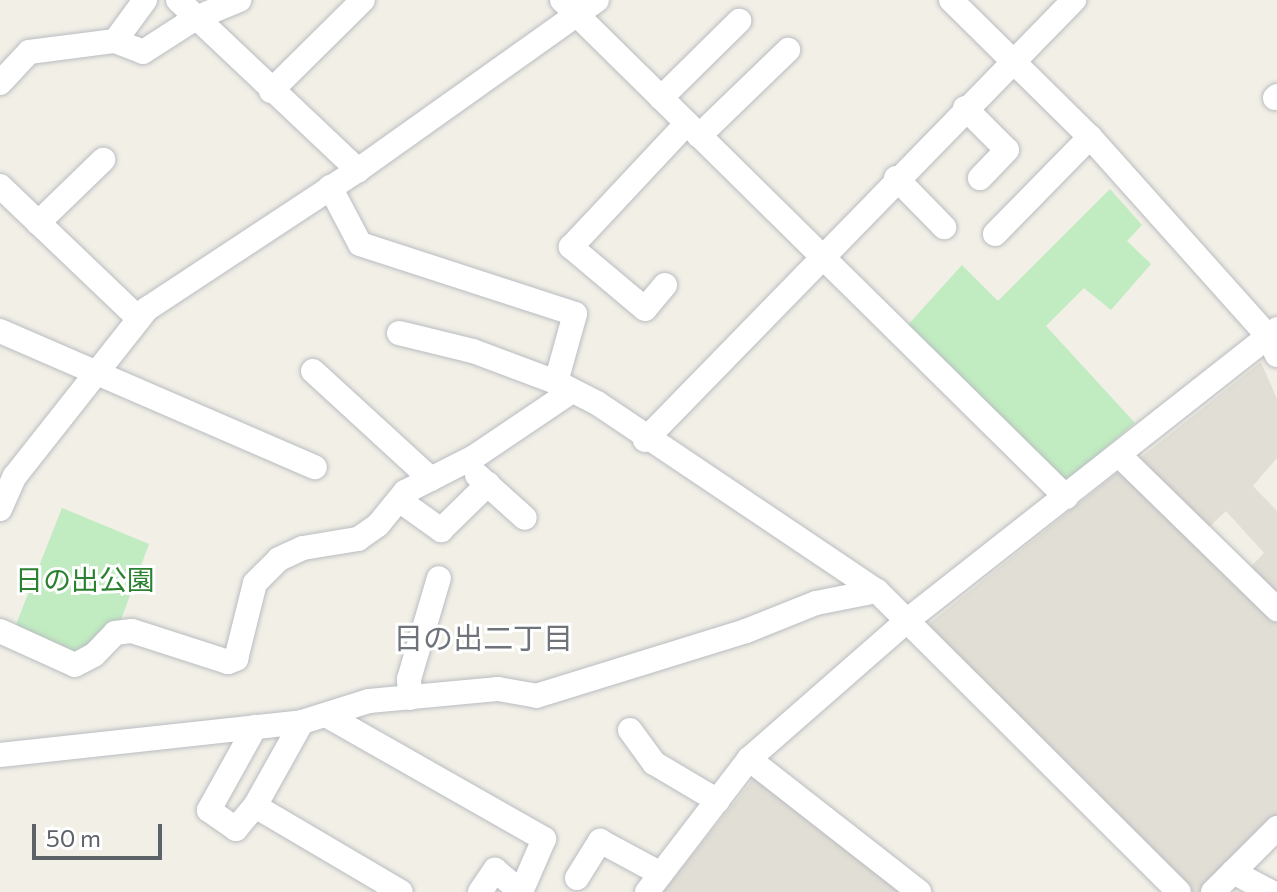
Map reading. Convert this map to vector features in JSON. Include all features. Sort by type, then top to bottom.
[{"type":"street","points":[[115,41],[145,0]]},
{"type":"street","points":[[178,0],[358,170]]},
{"type":"street","points":[[0,83],[29,52],[115,41],[143,52],[196,18],[239,0]]},
{"type":"street","points":[[271,91],[363,0]]},
{"type":"street","points":[[577,878],[600,841],[654,883],[749,759],[909,619],[1119,455],[1274,340],[1090,137],[951,0]]},
{"type":"street","points":[[645,440],[818,256],[1074,0]]},
{"type":"street","points":[[0,509],[15,476],[139,319],[243,242],[358,170],[579,5],[692,130],[1066,497]]},
{"type":"street","points":[[661,98],[739,21]]},
{"type":"street","points":[[665,285],[645,309],[571,247],[692,130],[788,50]]},
{"type":"street","points":[[965,108],[1007,150],[980,178]]},
{"type":"street","points":[[995,234],[1090,137]]},
{"type":"street","points":[[38,223],[103,160]]},
{"type":"street","points":[[896,178],[944,227]]},
{"type":"street","points":[[0,186],[139,319]]},
{"type":"street","points":[[0,631],[75,665],[94,655],[115,633],[132,631],[228,662],[236,659],[255,583],[265,572],[303,548],[358,539],[399,500],[463,463],[562,388],[575,314],[360,244],[330,187]]},
{"type":"street","points":[[0,331],[315,467]]},
{"type":"street","points":[[399,333],[473,351],[597,403],[645,440],[877,591],[909,619],[1179,892]]},
{"type":"street","points":[[313,371],[431,479]]},
{"type":"street","points":[[1119,455],[1277,609]]},
{"type":"street","points":[[463,463],[525,518]]},
{"type":"street","points":[[399,500],[441,530],[488,484]]},
{"type":"street","points":[[410,698],[409,679],[439,578]]},
{"type":"street","points":[[0,755],[302,722],[369,701],[498,689],[536,696],[746,631],[816,603],[877,591]]},
{"type":"street","points":[[326,715],[544,839],[521,892],[495,870],[480,892]]},
{"type":"street","points":[[255,727],[209,810],[236,829],[255,806],[302,722]]},
{"type":"street","points":[[630,730],[654,763],[718,801]]},
{"type":"street","points":[[749,759],[919,892]]},
{"type":"street","points":[[255,806],[401,892]]},
{"type":"street","points":[[1213,892],[1277,828]]},
{"type":"street","points":[[1233,872],[1271,892]]},
{"type":"shaded area","points":[[1261,362],[1277,399],[1277,458],[1253,486],[1277,511],[1277,602],[1246,572],[1264,553],[1226,511],[1205,531],[1135,462]]},
{"type":"shaded area","points":[[1123,468],[1277,622],[1277,817],[1201,892],[1189,892],[925,627]]},
{"type":"shaded area","points":[[754,778],[903,892],[663,892]]},
{"type":"green space","points":[[1110,189],[1142,225],[1127,241],[1151,264],[1111,310],[1084,288],[1046,326],[1135,423],[1063,484],[906,327],[962,265],[998,301]]},
{"type":"green space","name":"日の出公園","points":[[62,508],[149,544],[119,625],[77,657],[15,627]]},
{"type":"district","name":"日の出二丁目","points":[[483,637]]}]
